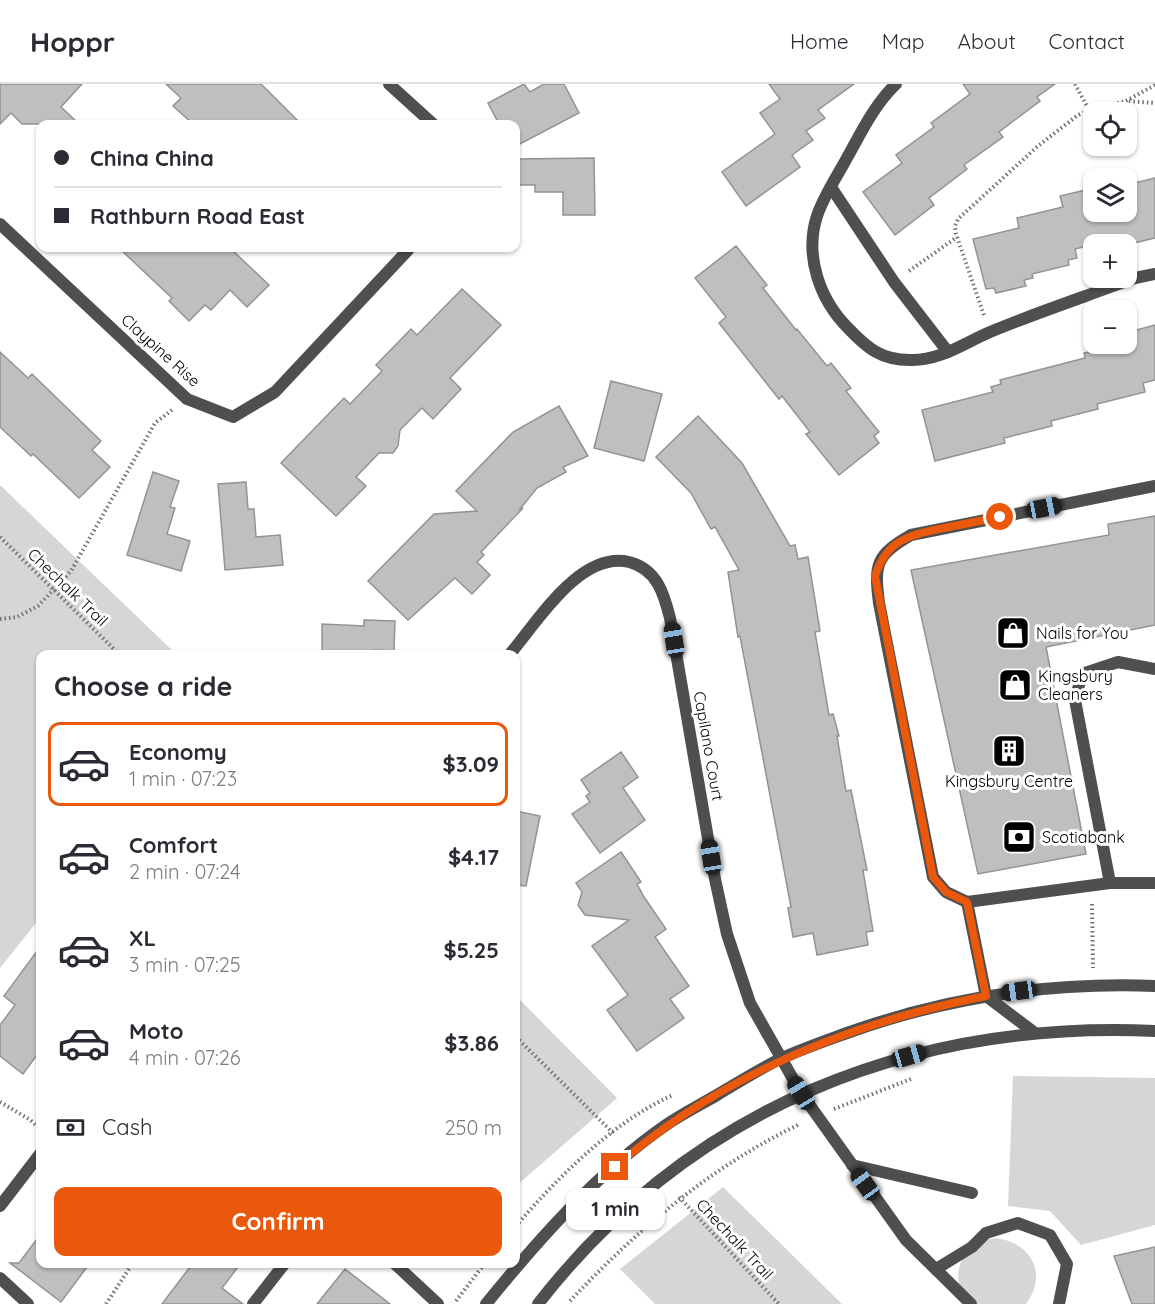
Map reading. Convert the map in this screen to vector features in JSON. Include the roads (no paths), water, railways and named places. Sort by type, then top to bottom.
[{"type":"street","points":[[389,84],[430,120]]},
{"type":"street","points":[[896,84],[866,123],[831,187],[816,218],[812,251],[819,284],[840,320],[869,350],[888,357],[928,360],[990,332],[1135,278],[1155,274]]},
{"type":"street","points":[[831,187],[894,282],[948,352]]},
{"type":"street","name":"Claypine Rise","points":[[0,224],[187,399],[233,417],[275,392],[406,252]]},
{"type":"street","points":[[1155,486],[911,535],[897,543],[879,563],[875,576],[933,877],[946,892],[967,902],[1110,883],[1155,883]]},
{"type":"street","name":"Capilano Court","points":[[513,650],[562,592],[592,567],[604,562],[623,561],[641,567],[656,579],[665,595],[670,618],[715,879],[727,934],[750,1003],[801,1093],[906,1240],[971,1304]]},
{"type":"street","points":[[1110,883],[1075,700],[1082,674],[1118,662],[1155,669]]},
{"type":"street","points":[[967,902],[986,996],[1035,1033]]},
{"type":"street","points":[[520,1263],[581,1197],[666,1125],[781,1059],[877,1022],[986,996],[1036,989],[1093,985],[1155,986]]},
{"type":"street","points":[[538,1304],[586,1247],[661,1179],[735,1129],[801,1093],[853,1072],[927,1051],[979,1040],[1081,1030],[1155,1031]]},
{"type":"street","points":[[0,1206],[36,1159]]},
{"type":"street","points":[[852,1165],[972,1193]]},
{"type":"street","points":[[936,1269],[972,1246],[986,1233],[1018,1223],[1050,1235],[1067,1264],[1059,1304]]},
{"type":"street","points":[[253,1304],[281,1268]]},
{"type":"street","points":[[399,1268],[438,1304]]},
{"type":"street","points":[[486,1304],[516,1268]]},
{"type":"street","points":[[0,1278],[28,1304]]},
{"type":"place","name":"Nails for You","points":[[1013,633]]},
{"type":"place","name":"Kingsbury Cleaners","points":[[1015,685]]},
{"type":"place","name":"Kingsbury Centre","points":[[1009,751]]},
{"type":"place","name":"Scotiabank","points":[[1019,837]]}]
